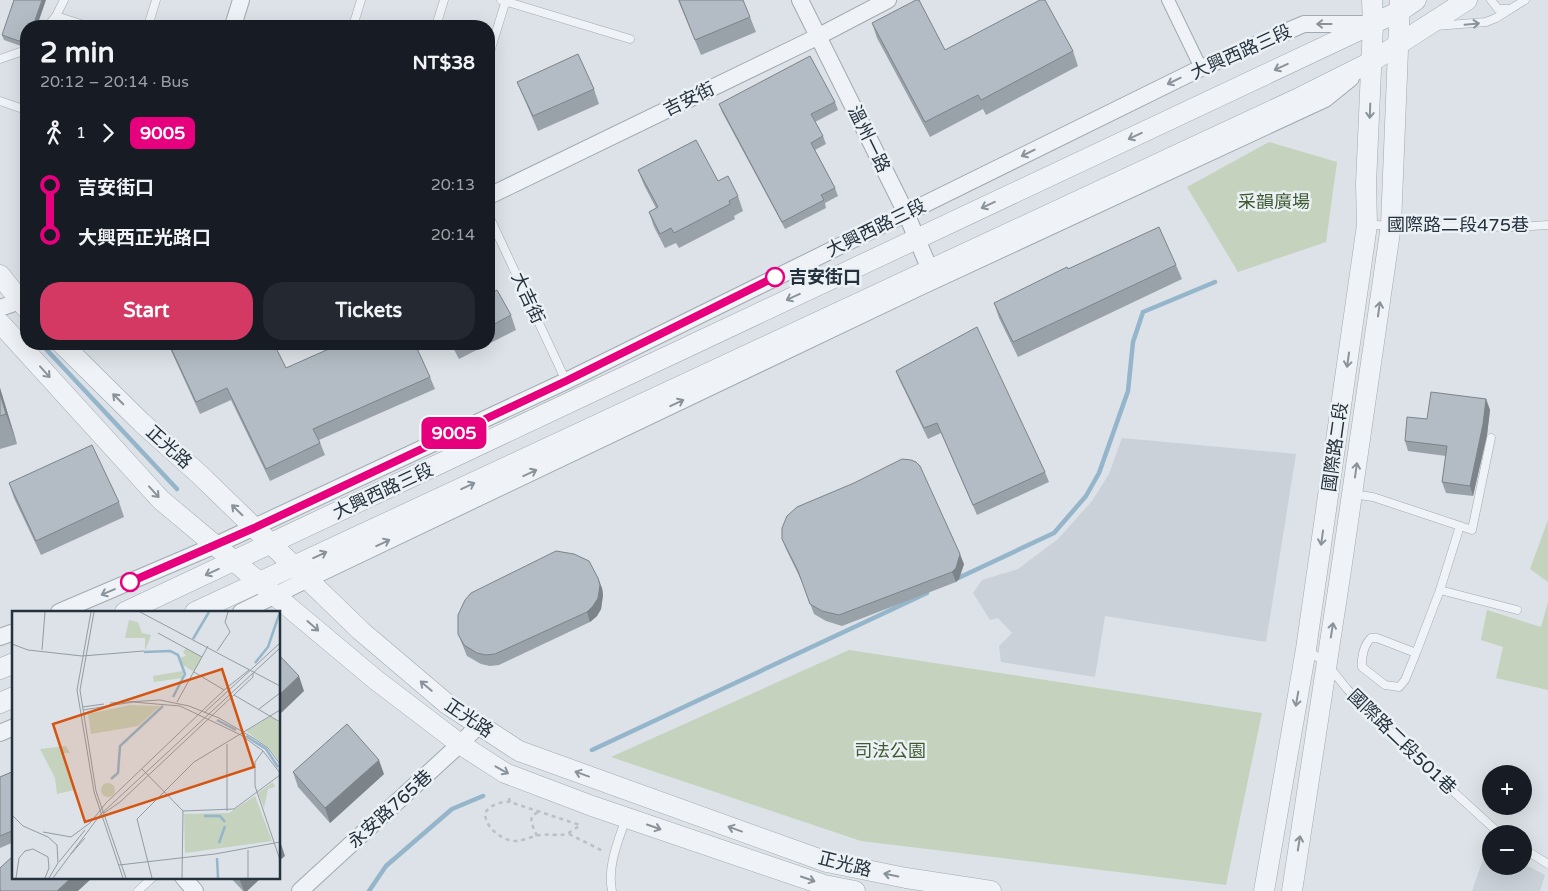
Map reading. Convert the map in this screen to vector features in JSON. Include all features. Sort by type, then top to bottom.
[{"type":"street","points":[[235,20],[241,0]]},
{"type":"street","name":"溫州一路","points":[[800,0],[906,213],[932,276]]},
{"type":"street","name":"吉安街","points":[[495,193],[819,36],[888,0]]},
{"type":"street","points":[[1168,0],[1201,68]]},
{"type":"street","name":"國際路二段","points":[[1264,891],[1306,649],[1367,225],[1366,184],[1373,24],[1372,0]]},
{"type":"street","name":"大興西路三段","points":[[197,611],[260,582],[301,573],[932,276],[1371,62],[1468,0]]},
{"type":"street","name":"大興西路三段","points":[[127,611],[235,562],[1373,24],[1405,4]]},
{"type":"street","name":"國際路二段","points":[[1292,891],[1352,500],[1391,225],[1398,45],[1405,4]]},
{"type":"street","name":"大興西路三段","points":[[61,611],[254,528],[566,381],[1201,68],[1304,24],[1373,24]]},
{"type":"street","points":[[0,275],[20,298]]},
{"type":"street","points":[[0,308],[20,304]]},
{"type":"street","name":"正光路","points":[[0,323],[20,345]]},
{"type":"street","name":"正光路","points":[[25,350],[161,500],[276,594],[376,680],[460,744],[505,773],[626,818],[824,885],[855,891]]},
{"type":"street","name":"正光路","points":[[68,350],[142,423],[199,474],[272,544],[360,631],[447,704],[519,751],[827,862],[916,885],[991,891]]},
{"type":"street","points":[[1327,502],[1352,500]]},
{"type":"street","name":"大興西路三段","points":[[243,611],[276,594],[301,573]]},
{"type":"street","points":[[0,637],[12,633]]},
{"type":"street","points":[[0,669],[12,664]]},
{"type":"street","points":[[0,703],[12,698]]},
{"type":"street","name":"永安路765巷","points":[[300,891],[479,725]]},
{"type":"street","points":[[0,733],[12,728]]},
{"type":"street","points":[[184,878],[195,891]]},
{"type":"lane","points":[[53,20],[64,0]]},
{"type":"lane","points":[[150,20],[156,0]]},
{"type":"lane","points":[[355,20],[361,0]]},
{"type":"lane","points":[[438,20],[444,0]]},
{"type":"lane","points":[[495,33],[504,0],[630,39]]},
{"type":"lane","points":[[1490,0],[1498,9],[1506,10],[1513,8]]},
{"type":"lane","points":[[1427,26],[1486,22],[1525,0]]},
{"type":"lane","points":[[56,16],[68,20]]},
{"type":"lane","points":[[0,59],[20,52]]},
{"type":"lane","points":[[0,101],[20,108]]},
{"type":"lane","name":"國際路二段475巷","points":[[1367,225],[1514,227],[1548,225]]},
{"type":"lane","name":"大吉街","points":[[495,229],[566,381]]},
{"type":"lane","points":[[1352,500],[1373,497],[1472,530],[1490,438]]},
{"type":"lane","points":[[1416,653],[1377,638],[1371,638],[1366,643],[1361,661],[1362,666],[1385,684],[1399,687],[1405,680],[1416,653],[1440,590],[1460,526]]},
{"type":"lane","points":[[1440,590],[1517,610]]},
{"type":"lane","name":"國際路二段501巷","points":[[1306,649],[1327,664],[1347,689],[1421,762],[1490,825]]},
{"type":"lane","points":[[612,891],[610,870],[626,818]]},
{"type":"lane","points":[[1532,854],[1548,864]]},
{"type":"lane","points":[[138,891],[151,878]]},
{"type":"path","points":[[509,798],[510,802]]},
{"type":"path","points":[[569,834],[580,825],[510,802],[503,802],[489,808],[485,813],[488,825],[497,834],[508,840],[518,841],[537,836],[569,834],[614,857]]},
{"type":"path","points":[[537,836],[531,822],[532,816],[539,812]]},
{"type":"shaded area","points":[[1122,438],[1296,454],[1266,642],[1105,616],[1095,677],[1001,662],[999,646],[1012,633],[998,618],[990,620],[973,593],[982,580],[1018,569],[1058,539],[1092,501],[1109,474]]},
{"type":"shaded area","points":[[1482,862],[1482,875],[1532,875],[1532,868],[1545,875],[1540,891],[1472,891]]},
{"type":"green space","name":"采韻廣場","points":[[1269,142],[1337,162],[1326,242],[1238,272],[1187,187]]},
{"type":"green space","points":[[1548,520],[1548,582],[1530,569]]},
{"type":"green space","points":[[1548,602],[1548,690],[1496,678],[1503,647],[1481,640],[1487,610],[1541,627]]},
{"type":"green space","name":"司法公園","points":[[849,650],[1262,713],[1226,885],[861,841],[611,757]]},
{"type":"building","points":[[14,0],[42,0],[35,20],[20,20],[20,41],[2,35]]},
{"type":"building","points":[[679,0],[743,0],[750,17],[695,40]]},
{"type":"building","points":[[919,0],[945,50],[1040,0],[1045,0],[1073,51],[981,100],[978,95],[925,122],[872,23]]},
{"type":"building","points":[[578,54],[594,89],[533,116],[517,82]]},
{"type":"building","points":[[810,56],[835,102],[811,114],[823,136],[811,143],[835,188],[821,195],[824,200],[782,222],[719,104]]},
{"type":"building","points":[[696,140],[718,181],[728,176],[738,196],[729,201],[730,204],[674,233],[671,228],[660,234],[649,212],[658,207],[638,170]]},
{"type":"building","points":[[1159,227],[1176,265],[1013,342],[994,303],[1067,267],[1068,269]]},
{"type":"building","points":[[497,290],[511,315],[495,324],[495,291]]},
{"type":"building","points":[[977,327],[1045,472],[973,505],[937,423],[924,428],[896,371]]},
{"type":"building","points":[[172,350],[277,350],[286,368],[326,350],[418,350],[430,377],[313,429],[320,443],[266,469],[227,388],[196,402]]},
{"type":"building","points":[[1431,392],[1486,399],[1483,424],[1470,486],[1442,482],[1447,446],[1405,441],[1407,417],[1427,419]]},
{"type":"building","points":[[0,394],[6,414],[0,416]]},
{"type":"building","points":[[92,445],[119,502],[36,541],[9,483]]},
{"type":"building","points":[[902,459],[911,460],[920,466],[960,554],[956,568],[952,572],[839,615],[822,611],[810,604],[798,571],[782,539],[782,528],[787,516],[797,507],[854,483]]},
{"type":"building","points":[[556,551],[574,554],[589,561],[600,585],[598,598],[593,606],[587,612],[495,654],[477,653],[464,645],[458,634],[458,615],[465,600],[471,593]]},
{"type":"building","points":[[280,656],[299,676],[280,694]]},
{"type":"building","points":[[347,724],[379,760],[325,808],[293,772]]},
{"type":"building","points":[[12,772],[12,831],[0,836],[0,777]]},
{"type":"building","points":[[12,857],[12,878],[71,878],[57,891],[1,891],[0,868]]},
{"type":"waterway","points":[[954,580],[1054,533],[1086,496],[1099,473],[1128,391],[1133,342],[1143,312],[1215,282]]},
{"type":"waterway","points":[[47,350],[177,489]]},
{"type":"waterway","points":[[592,750],[927,593]]},
{"type":"waterway","points":[[369,891],[386,866],[452,809],[483,796]]},
{"type":"bus line","name":"9005","points":[[130,582],[254,528],[566,381],[775,277]]},
{"type":"place","name":"吉安街口","points":[[775,277]]}]
